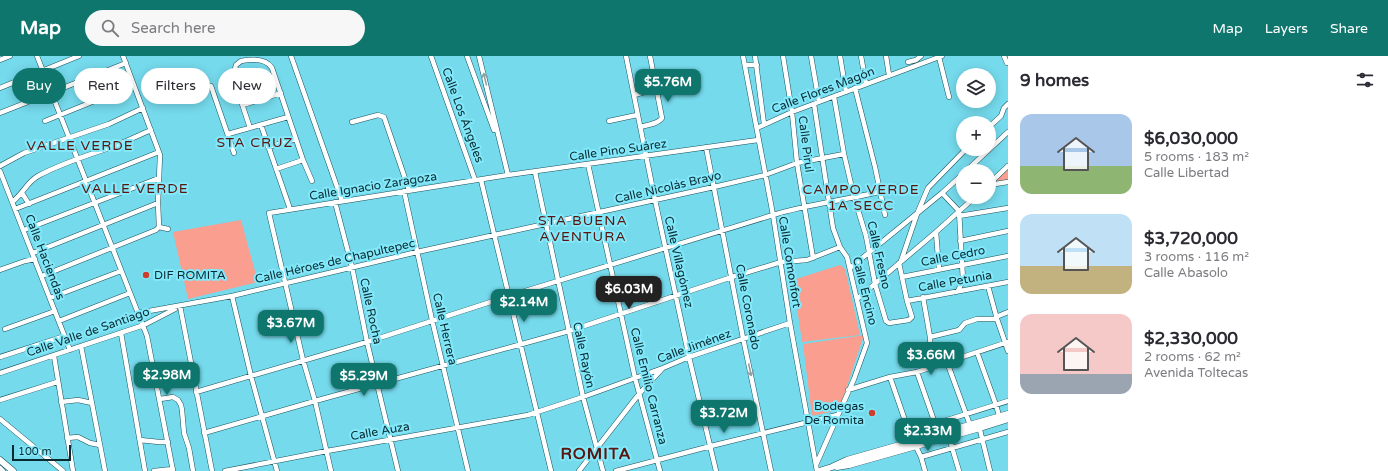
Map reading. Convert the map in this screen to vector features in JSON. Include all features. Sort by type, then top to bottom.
[{"type":"main road","points":[[817,469],[849,465],[948,434],[979,426],[1000,419],[1008,414]]},
{"type":"main road","points":[[1000,419],[1008,419]]},
{"type":"main road","points":[[915,444],[938,434],[948,434],[970,425],[979,426]]},
{"type":"main road","points":[[0,460],[13,471]]},
{"type":"street","points":[[0,60],[10,56]]},
{"type":"street","points":[[37,56],[41,68]]},
{"type":"street","points":[[47,68],[79,56]]},
{"type":"street","points":[[123,56],[159,152],[159,227]]},
{"type":"street","points":[[292,56],[342,201]]},
{"type":"street","name":"Calle Los Ángeles","points":[[431,56],[478,180],[495,235],[551,471]]},
{"type":"street","points":[[467,56],[500,144]]},
{"type":"street","points":[[479,56],[508,175]]},
{"type":"street","name":"Calle Villagómez","points":[[626,56],[665,247],[716,471]]},
{"type":"street","points":[[640,128],[656,123],[662,118],[650,56]]},
{"type":"street","name":"Calle Comonfort","points":[[743,56],[773,215],[790,323],[817,469]]},
{"type":"street","points":[[755,56],[764,124]]},
{"type":"street","name":"Calle Pirul","points":[[783,56],[792,112],[797,164],[813,258]]},
{"type":"street","points":[[811,56],[819,102]]},
{"type":"street","points":[[840,56],[846,92]]},
{"type":"street","points":[[861,56],[866,84]]},
{"type":"street","points":[[886,56],[889,75]]},
{"type":"street","points":[[907,56],[909,68]]},
{"type":"street","points":[[908,62],[916,60],[922,56]]},
{"type":"street","points":[[1004,56],[1007,63]]},
{"type":"street","points":[[940,57],[949,97]]},
{"type":"street","name":"Calle Flores Magón","points":[[756,128],[792,112],[909,68],[931,58],[940,57]]},
{"type":"street","points":[[250,128],[233,77],[236,65],[238,63],[246,60],[263,61],[270,64],[272,68],[303,160],[312,181]]},
{"type":"street","points":[[66,87],[126,64]]},
{"type":"street","points":[[745,65],[757,65]]},
{"type":"street","points":[[0,88],[12,83]]},
{"type":"street","points":[[45,121],[134,85]]},
{"type":"street","points":[[211,86],[234,153]]},
{"type":"street","points":[[856,88],[885,215]]},
{"type":"street","points":[[634,95],[656,89]]},
{"type":"street","points":[[243,105],[281,93]]},
{"type":"street","points":[[482,98],[489,96]]},
{"type":"street","name":"Calle Fresno","points":[[834,97],[844,154],[869,253],[875,284],[886,321],[889,323],[911,319],[912,317],[906,301]]},
{"type":"street","points":[[0,113],[23,104]]},
{"type":"street","points":[[56,104],[144,326],[160,399],[173,470],[154,471]]},
{"type":"street","name":"Calle Encino","points":[[814,104],[833,228],[840,247],[847,257],[867,343],[854,379]]},
{"type":"street","points":[[996,121],[1001,116],[1004,108],[1008,104]]},
{"type":"street","points":[[0,166],[15,157],[104,125],[143,108]]},
{"type":"street","points":[[352,122],[378,115],[384,118],[409,190]]},
{"type":"street","points":[[609,121],[637,115]]},
{"type":"street","points":[[228,134],[288,117]]},
{"type":"street","points":[[261,125],[290,209]]},
{"type":"street","points":[[12,202],[38,176],[77,158],[118,144],[151,130]]},
{"type":"street","points":[[974,164],[1008,132]]},
{"type":"street","points":[[268,147],[296,139]]},
{"type":"street","name":"Calle Pino Suárez","points":[[478,180],[758,140]]},
{"type":"street","name":"Calle Coronado","points":[[706,147],[743,338],[771,471]]},
{"type":"street","points":[[15,209],[159,152]]},
{"type":"street","name":"Calle Nicolás Bravo","points":[[495,235],[714,187],[765,175],[797,164],[844,154]]},
{"type":"street","points":[[906,301],[900,262],[917,214],[928,188],[959,156]]},
{"type":"street","points":[[276,170],[303,160]]},
{"type":"street","name":"Calle Emilio Carranza","points":[[588,164],[635,378],[660,471]]},
{"type":"street","points":[[996,178],[1008,166]]},
{"type":"street","name":"Calle Haciendas","points":[[0,171],[36,259],[70,350]]},
{"type":"street","name":"Calle Rayón","points":[[535,172],[583,397],[603,471]]},
{"type":"street","points":[[24,230],[159,178]]},
{"type":"street","name":"Calle Ignacio Zaragoza","points":[[285,284],[269,213],[478,180]]},
{"type":"street","points":[[850,268],[956,180]]},
{"type":"street","points":[[996,184],[1008,182]]},
{"type":"street","points":[[196,392],[367,342],[432,320],[665,247],[773,215],[805,206],[879,193],[901,186]]},
{"type":"street","name":"Calle Herrera","points":[[404,191],[432,320],[468,471]]},
{"type":"street","points":[[22,193],[29,204]]},
{"type":"street","points":[[942,193],[959,214],[964,280],[958,291]]},
{"type":"street","name":"Calle Rocha","points":[[336,202],[352,267],[367,342],[392,440],[398,471]]},
{"type":"street","points":[[33,253],[158,203]]},
{"type":"street","points":[[857,299],[959,214],[968,204]]},
{"type":"street","points":[[959,214],[1008,208]]},
{"type":"street","points":[[159,227],[168,229]]},
{"type":"street","points":[[42,276],[156,230],[159,227]]},
{"type":"street","points":[[960,241],[1008,231]]},
{"type":"street","points":[[936,232],[939,269]]},
{"type":"street","name":"Calle Héroes de Chapultepec","points":[[138,313],[232,296],[495,235]]},
{"type":"street","points":[[204,433],[314,401],[569,331],[732,277],[781,262],[813,258],[840,247]]},
{"type":"street","name":"Calle Cedro","points":[[902,276],[1008,256]]},
{"type":"street","points":[[0,270],[25,261],[36,259]]},
{"type":"street","points":[[50,298],[121,271]]},
{"type":"street","name":"Calle Petunia","points":[[906,301],[1008,282]]},
{"type":"street","points":[[285,284],[331,471]]},
{"type":"street","points":[[988,286],[996,318],[1008,351]]},
{"type":"street","points":[[59,321],[130,293]]},
{"type":"street","points":[[232,296],[251,376],[277,471]]},
{"type":"street","points":[[923,297],[930,337],[932,367]]},
{"type":"street","points":[[180,306],[212,471]]},
{"type":"street","name":"Calle Valle de Santiago","points":[[0,373],[144,326],[180,306]]},
{"type":"street","points":[[5,329],[55,311]]},
{"type":"street","points":[[930,337],[959,330],[965,323],[977,319],[996,318],[1008,312]]},
{"type":"street","name":"Calle Jiménez","points":[[537,413],[663,368],[689,357],[790,323]]},
{"type":"street","points":[[121,333],[145,471]]},
{"type":"street","points":[[0,357],[65,336]]},
{"type":"street","points":[[848,390],[890,377],[917,372],[1006,343]]},
{"type":"street","points":[[81,346],[105,471]]},
{"type":"street","points":[[977,352],[1000,419]]},
{"type":"street","points":[[54,356],[73,471]]},
{"type":"street","points":[[947,362],[970,425]]},
{"type":"street","points":[[579,471],[639,394],[663,368]]},
{"type":"street","points":[[917,372],[938,434]]},
{"type":"street","points":[[890,377],[909,432],[921,457],[925,471]]},
{"type":"street","points":[[817,469],[837,415],[854,379],[859,387]]},
{"type":"street","points":[[0,400],[58,382]]},
{"type":"street","points":[[160,399],[173,398],[178,400],[181,405],[184,433],[189,448],[193,471]]},
{"type":"street","points":[[61,402],[78,400],[92,403]]},
{"type":"street","points":[[909,432],[936,425],[1008,401]]},
{"type":"street","name":"Calle Auza","points":[[225,471],[537,413]]},
{"type":"street","points":[[616,471],[808,421],[837,415]]},
{"type":"street","points":[[0,419],[63,471]]},
{"type":"street","points":[[979,426],[990,471]]},
{"type":"street","points":[[921,457],[1008,432]]},
{"type":"street","points":[[948,434],[959,471]]},
{"type":"street","points":[[67,438],[78,437],[90,443],[100,445]]},
{"type":"street","points":[[140,440],[168,442]]},
{"type":"shaded area","points":[[1008,169],[1008,180],[998,182],[996,180]]},
{"type":"shaded area","points":[[241,220],[258,282],[188,299],[173,232]]},
{"type":"shaded area","points":[[840,265],[845,269],[860,335],[802,342],[793,280]]},
{"type":"shaded area","points":[[864,335],[839,410],[812,416],[803,344]]},
{"type":"place","name":"DIF ROMITA","points":[[146,275]]},
{"type":"place","name":"Bodegas De Romita","points":[[872,413]]},
{"type":"district","name":"STA CRUZ","points":[[255,142]]},
{"type":"district","name":"VALLE VERDE","points":[[80,145]]},
{"type":"district","name":"VALLE VERDE","points":[[135,188]]},
{"type":"district","name":"CAMPO VERDE 1A SECC","points":[[861,198]]},
{"type":"district","name":"STA BUENA AVENTURA","points":[[583,228]]},
{"type":"district","name":"ROMITA","points":[[596,453]]}]
